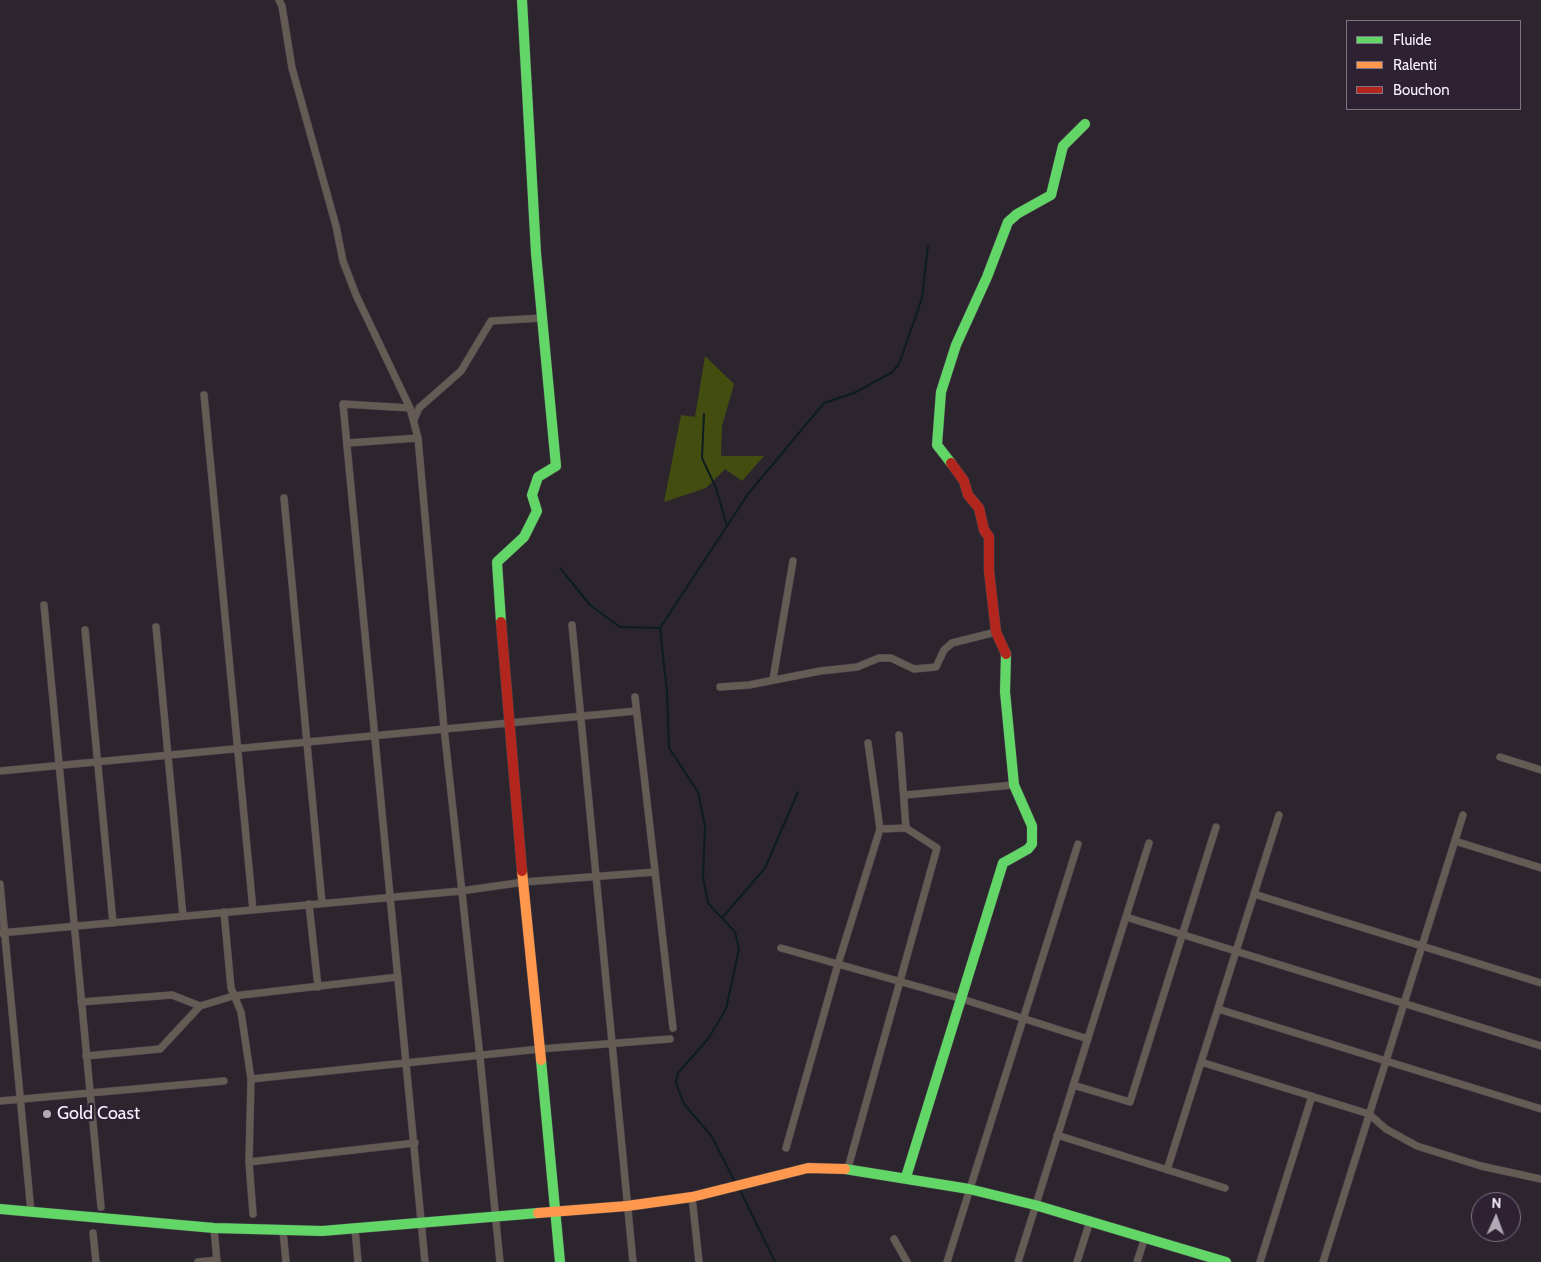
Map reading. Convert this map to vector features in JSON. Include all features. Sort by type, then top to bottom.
[{"type":"street","points":[[279,0],[292,68],[333,217],[343,261],[356,295],[410,408],[418,438],[460,890],[480,1057],[500,1262]]},
{"type":"street","points":[[522,0],[542,318],[556,466],[538,477],[532,495],[537,511],[524,537],[497,562],[508,722],[560,1262]]},
{"type":"street","points":[[906,1176],[962,999],[1002,863],[1028,849],[1032,844],[1032,826],[1014,785],[1005,692],[1007,658],[1004,646],[996,632],[989,571],[989,537],[984,530],[979,508],[968,495],[964,481],[937,444],[941,392],[970,308],[987,277],[1008,222],[1017,214],[1051,195],[1063,146],[1085,124]]},
{"type":"street","points":[[414,420],[419,408],[460,371],[491,321],[542,318]]},
{"type":"street","points":[[204,395],[253,910]]},
{"type":"street","points":[[410,408],[343,404],[425,1262]]},
{"type":"street","points":[[348,443],[418,438]]},
{"type":"street","points":[[284,498],[322,903]]},
{"type":"street","points":[[773,679],[793,561]]},
{"type":"street","points":[[44,604],[101,1207]]},
{"type":"street","points":[[572,625],[633,1262]]},
{"type":"street","points":[[156,627],[183,916]]},
{"type":"street","points":[[85,630],[113,923]]},
{"type":"street","points":[[720,687],[749,685],[773,679],[857,667],[879,658],[891,658],[914,669],[936,667],[944,650],[952,644],[996,632]]},
{"type":"street","points":[[635,697],[673,1028]]},
{"type":"street","points":[[0,771],[636,711]]},
{"type":"street","points":[[899,735],[906,828]]},
{"type":"street","points":[[786,1148],[838,964],[880,830],[868,743]]},
{"type":"street","points":[[1500,757],[1541,770]]},
{"type":"street","points":[[905,795],[1014,785]]},
{"type":"street","points":[[1167,1170],[1279,815]]},
{"type":"street","points":[[1323,1262],[1463,815]]},
{"type":"street","points":[[1073,1084],[1130,1102],[1216,827]]},
{"type":"street","points":[[848,1168],[937,848],[906,828],[880,830]]},
{"type":"street","points":[[1455,842],[1541,868]]},
{"type":"street","points":[[1018,1262],[1149,843]]},
{"type":"street","points":[[947,1262],[1078,844]]},
{"type":"street","points":[[2,933],[391,897],[524,882],[655,872]]},
{"type":"street","points":[[0,884],[2,933],[31,1212]]},
{"type":"street","points":[[1254,894],[1541,984]]},
{"type":"street","points":[[309,904],[318,987]]},
{"type":"street","points":[[224,912],[233,996],[241,1012],[251,1079],[249,1162],[253,1214]]},
{"type":"street","points":[[1126,917],[1541,1046]]},
{"type":"street","points":[[781,948],[962,999],[1088,1038]]},
{"type":"street","points":[[86,1056],[160,1049],[200,1006],[233,996],[398,977]]},
{"type":"street","points":[[81,1002],[172,995],[200,1006]]},
{"type":"street","points":[[1218,1008],[1541,1109]]},
{"type":"street","points":[[251,1079],[480,1057],[540,1049],[670,1040]]},
{"type":"street","points":[[1201,1062],[1369,1114],[1386,1129],[1416,1146],[1481,1166],[1541,1179]]},
{"type":"street","points":[[0,1102],[224,1082]]},
{"type":"street","points":[[1260,1262],[1312,1096]]},
{"type":"street","points":[[1057,1136],[1225,1188]]},
{"type":"street","points":[[249,1162],[415,1143]]},
{"type":"street","points":[[0,1209],[214,1228],[283,1231],[355,1229],[496,1218],[555,1210],[627,1206],[692,1197],[808,1168],[848,1168],[906,1176],[1035,1205],[1226,1262]]},
{"type":"street","points":[[692,1197],[698,1262]]},
{"type":"street","points":[[1077,1262],[1090,1221]]},
{"type":"street","points":[[198,1262],[217,1261],[214,1228]]},
{"type":"street","points":[[355,1229],[358,1262]]},
{"type":"street","points":[[283,1231],[286,1262]]},
{"type":"street","points":[[93,1232],[96,1262]]},
{"type":"street","points":[[1137,1262],[1145,1237]]},
{"type":"street","points":[[894,1239],[907,1262]]},
{"type":"green space","points":[[705,356],[734,384],[722,426],[721,456],[764,456],[742,481],[725,469],[706,488],[664,502],[681,415],[695,417]]},
{"type":"waterway","points":[[735,1182],[712,1137],[684,1104],[676,1083],[678,1073],[708,1039],[726,1009],[739,949],[735,932],[708,903],[703,877],[705,826],[698,792],[669,748],[667,692],[660,628],[748,494],[824,403],[854,393],[891,373],[899,364],[922,298],[928,246]]},
{"type":"waterway","points":[[704,414],[702,458],[716,488],[727,526]]},
{"type":"waterway","points":[[560,568],[590,605],[620,627],[660,628]]},
{"type":"waterway","points":[[722,918],[765,868],[798,792]]},
{"type":"waterway","points":[[739,1188],[775,1262]]},
{"type":"traffic: fast","points":[[501,622],[497,562],[524,537],[537,511],[532,495],[538,477],[556,466],[536,253],[522,0]]},
{"type":"traffic: fast","points":[[951,463],[937,445],[941,392],[956,345],[987,277],[1008,222],[1017,214],[1051,195],[1063,146],[1085,124]]},
{"type":"traffic: fast","points":[[906,1177],[1003,863],[1028,849],[1032,844],[1032,826],[1014,785],[1005,692],[1006,654]]},
{"type":"traffic: fast","points":[[541,1060],[560,1262]]},
{"type":"traffic: fast","points":[[845,1169],[969,1189],[1035,1205],[1226,1262]]},
{"type":"traffic: fast","points":[[0,1209],[214,1228],[322,1231],[538,1213]]},
{"type":"traffic: slow","points":[[522,871],[541,1060]]},
{"type":"traffic: slow","points":[[538,1213],[627,1206],[692,1197],[808,1168],[845,1169]]},
{"type":"traffic: jam","points":[[951,463],[964,481],[968,495],[979,508],[984,530],[989,537],[989,571],[996,632],[1006,654]]},
{"type":"traffic: jam","points":[[501,622],[522,871]]},
{"type":"place","name":"Gold Coast","points":[[47,1114]]}]
